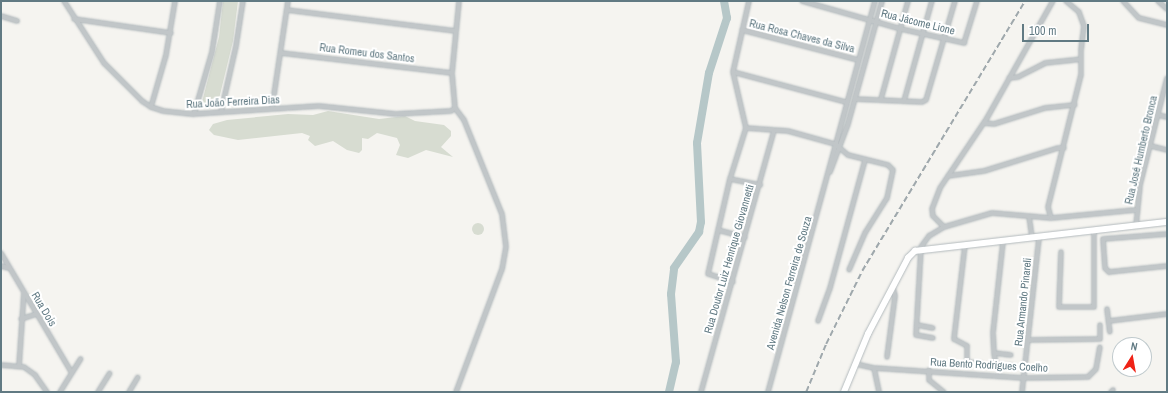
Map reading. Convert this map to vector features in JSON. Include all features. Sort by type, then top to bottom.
[{"type":"street","name":"Rua João Ferreira Dias","points":[[64,1],[74,19],[104,63],[151,107],[177,114],[318,106],[396,114],[451,111],[455,108]]},
{"type":"street","points":[[151,107],[171,33],[175,1]]},
{"type":"street","points":[[194,114],[212,52],[220,1]]},
{"type":"street","points":[[221,112],[236,46],[243,1]]},
{"type":"street","points":[[272,108],[288,1]]},
{"type":"street","points":[[456,392],[502,269],[506,247],[502,214],[464,120],[455,108],[452,73],[459,1]]},
{"type":"street","points":[[749,1],[733,72],[746,128],[788,131],[835,144],[848,156],[888,165],[893,170],[893,176],[887,198],[865,233],[849,270]]},
{"type":"street","name":"Rua Jácome Lione","points":[[802,1],[901,29],[964,43],[977,1]]},
{"type":"street","name":"Avenida Nelson Ferreira de Souza","points":[[768,392],[828,178],[846,102],[875,1]]},
{"type":"street","name":"Avenida Nelson Ferreira de Souza","points":[[828,178],[840,148],[855,99],[882,1]]},
{"type":"street","points":[[881,99],[908,1]]},
{"type":"street","points":[[904,101],[932,1]]},
{"type":"street","points":[[855,99],[874,102],[881,99],[922,102],[928,97],[955,1]]},
{"type":"street","points":[[944,227],[933,216],[932,209],[940,188],[984,123],[1053,1]]},
{"type":"street","points":[[1051,218],[1048,207],[1075,104],[1081,75],[1080,59],[1084,26],[1079,12],[1066,1]]},
{"type":"street","points":[[1123,1],[1139,18],[1167,25]]},
{"type":"street","points":[[1158,1],[1167,9]]},
{"type":"street","points":[[287,10],[456,31]]},
{"type":"street","points":[[1,16],[16,22]]},
{"type":"street","points":[[74,19],[171,33]]},
{"type":"street","name":"Rua Rosa Chaves da Silva","points":[[742,30],[858,60]]},
{"type":"street","name":"Rua Romeu dos Santos","points":[[281,53],[452,73]]},
{"type":"street","points":[[1009,78],[1018,78],[1046,63],[1080,59]]},
{"type":"street","points":[[733,72],[846,102]]},
{"type":"street","name":"Rua José Humberto Bronca","points":[[1136,226],[1136,210],[1167,78]]},
{"type":"street","points":[[984,123],[994,124],[1045,108],[1075,104]]},
{"type":"street","points":[[1158,115],[1167,117]]},
{"type":"street","name":"Rua Doutor Luiz Henrique Giovannetti","points":[[733,282],[709,275],[709,269],[730,179],[746,128]]},
{"type":"street","name":"Rua Doutor Luiz Henrique Giovannetti","points":[[701,392],[774,131]]},
{"type":"street","points":[[1151,146],[1167,150]]},
{"type":"street","points":[[948,176],[984,171],[1058,148],[1064,148]]},
{"type":"street","points":[[818,320],[830,288],[865,160]]},
{"type":"street","points":[[730,179],[760,185]]},
{"type":"street","points":[[933,338],[916,335],[921,250],[929,236],[944,227],[992,213],[1051,218],[1136,210]]},
{"type":"street","points":[[1029,216],[1032,238]]},
{"type":"street","points":[[844,392],[868,334],[912,253],[921,250],[1003,242],[1167,222]]},
{"type":"street","points":[[718,230],[745,237]]},
{"type":"street","points":[[1061,252],[1059,307],[1094,307],[1094,231]]},
{"type":"street","points":[[1167,234],[1103,239],[1105,268],[1109,272],[1167,266]]},
{"type":"street","name":"Rua Armando Pinareli","points":[[1022,392],[1039,237]]},
{"type":"street","points":[[1003,242],[993,333],[994,353],[996,364],[1013,366]]},
{"type":"street","points":[[966,246],[954,339],[967,346],[967,362],[982,364]]},
{"type":"street","name":"Rua Dois","points":[[1,253],[72,373]]},
{"type":"street","points":[[1,266],[10,268]]},
{"type":"street","points":[[887,357],[895,296],[893,287]]},
{"type":"street","points":[[18,366],[24,293]]},
{"type":"street","points":[[1108,309],[1110,332]]},
{"type":"street","points":[[21,319],[36,314]]},
{"type":"street","points":[[1109,321],[1167,314]]},
{"type":"street","points":[[917,325],[933,328]]},
{"type":"street","points":[[1028,340],[1100,339],[1100,325]]},
{"type":"street","name":"Rua Bento Rodrigues Coelho","points":[[856,364],[874,368],[929,370],[1024,378],[1088,378],[1096,369],[1100,347]]},
{"type":"street","points":[[994,353],[1011,355]]},
{"type":"street","points":[[60,392],[81,359]]},
{"type":"street","points":[[1,365],[18,366],[35,375],[47,392]]},
{"type":"street","points":[[874,368],[879,392]]},
{"type":"street","points":[[929,370],[929,380],[944,392]]},
{"type":"street","points":[[98,392],[110,373]]},
{"type":"street","points":[[130,391],[138,377]]},
{"type":"shaded area","points":[[223,1],[238,1],[233,41],[218,103],[209,109],[202,102],[219,37]]},
{"type":"shaded area","points":[[328,111],[379,119],[405,116],[415,121],[444,125],[451,131],[451,136],[441,147],[453,157],[426,150],[408,158],[396,155],[400,145],[397,138],[377,133],[368,139],[362,138],[362,150],[359,153],[347,150],[333,141],[315,146],[308,140],[310,136],[302,133],[238,140],[214,135],[209,130],[213,124],[227,120],[288,114],[313,115]]},
{"type":"shaded area","points":[[476,223],[480,223],[484,229],[480,235],[476,235],[472,231],[472,227]]},
{"type":"waterway","points":[[669,392],[676,362],[671,294],[674,268],[699,232],[701,222],[697,143],[709,73],[727,18],[724,1]]},
{"type":"railway","points":[[806,392],[826,344],[862,271],[1025,1]]}]
